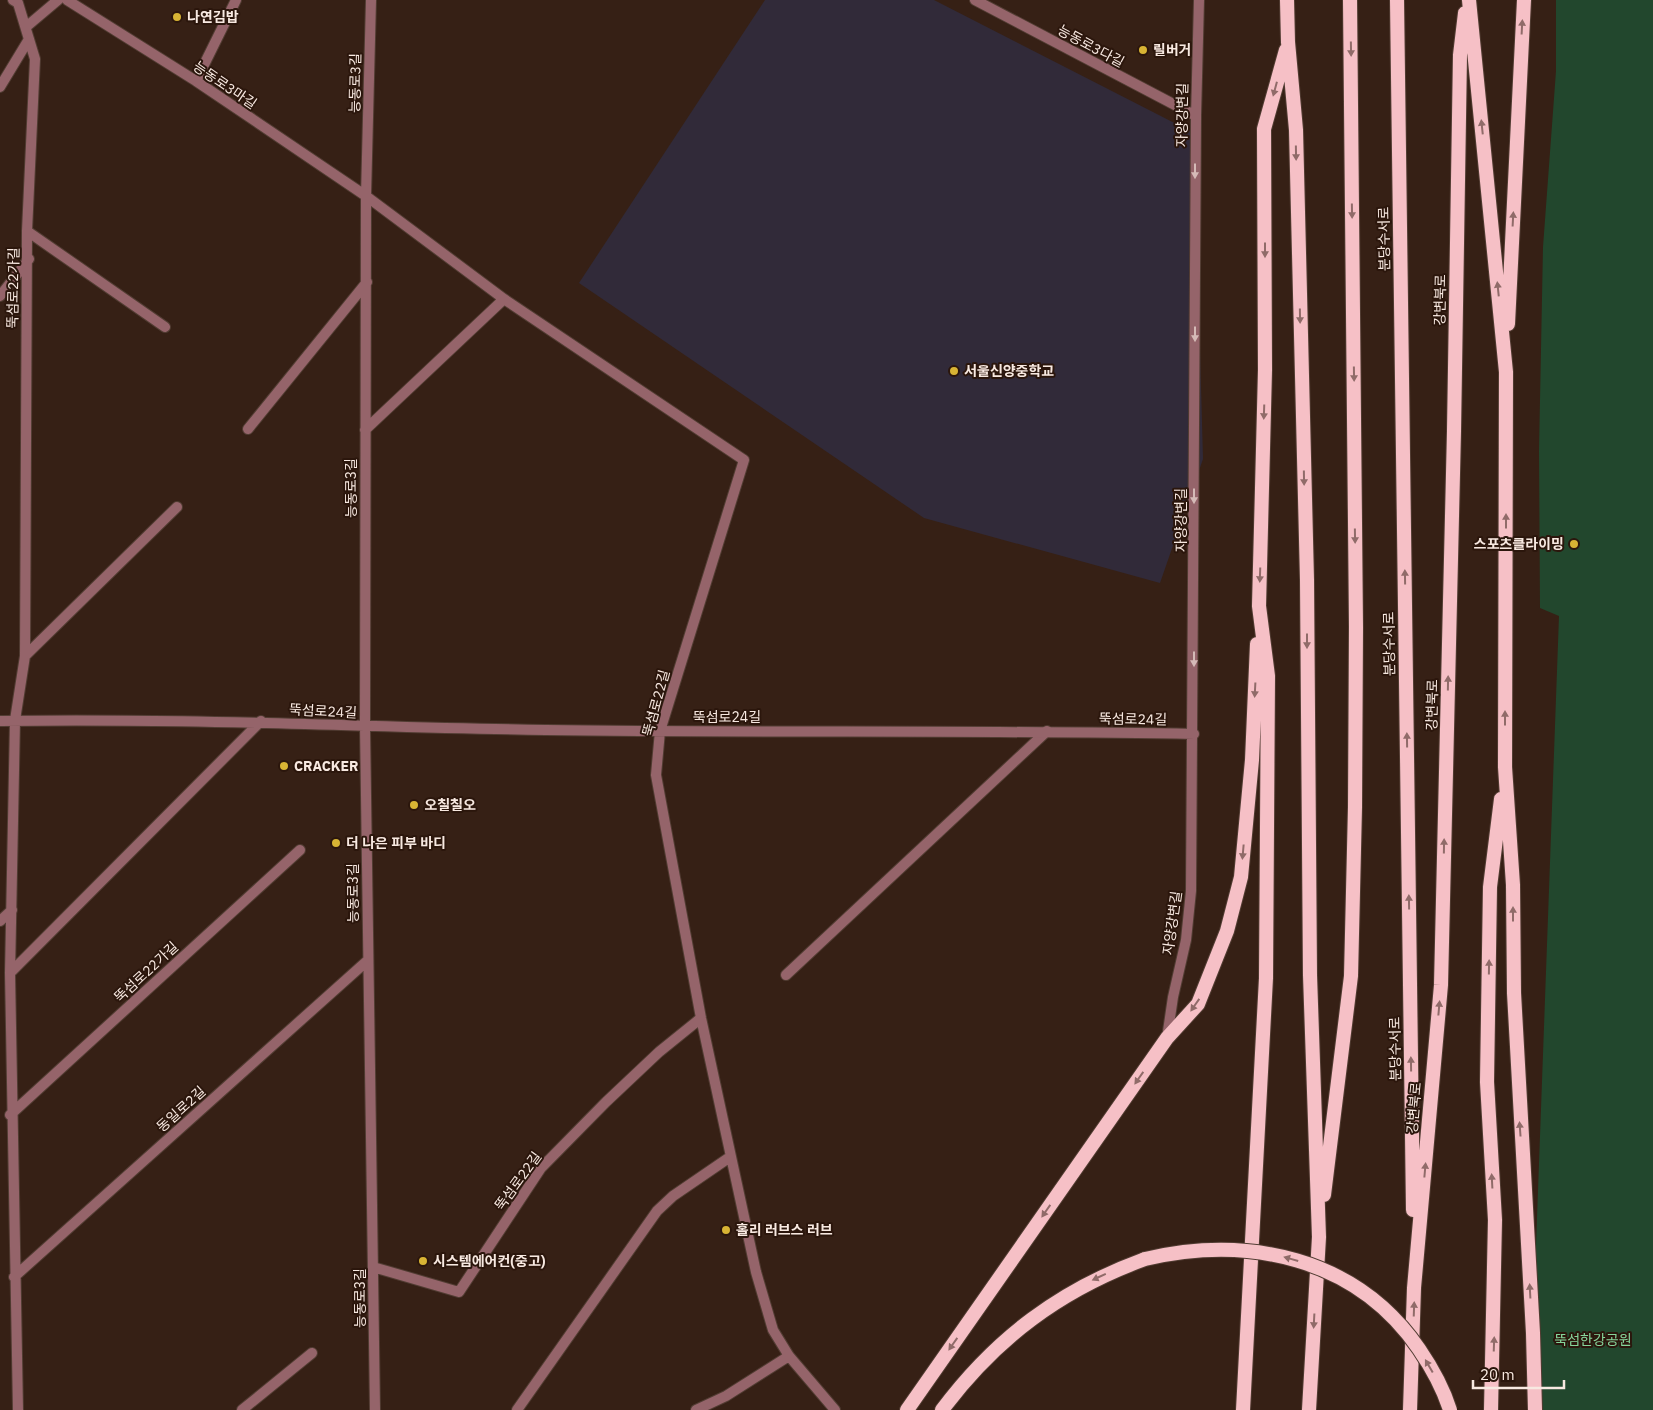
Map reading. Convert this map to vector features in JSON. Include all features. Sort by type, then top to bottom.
[{"type":"highway","points":[[1287,0],[1288,42],[1296,130],[1307,580],[1310,975],[1319,1237]]},
{"type":"highway","points":[[1309,1410],[1319,1237],[1351,976],[1356,617],[1350,0]]},
{"type":"highway","name":"분당수서로","points":[[1397,0],[1414,1288]]},
{"type":"highway","points":[[1468,0],[1506,372]]},
{"type":"highway","name":"강변북로","points":[[1410,1410],[1414,1288],[1441,985],[1454,431],[1460,56],[1468,0]]},
{"type":"highway","points":[[1524,0],[1506,372],[1505,767],[1513,885],[1514,993],[1533,1332],[1534,1410]]},
{"type":"highway","points":[[907,1410],[1167,1038],[1198,1004],[1227,931],[1241,877],[1252,760],[1259,606],[1265,370],[1264,129],[1288,42]]},
{"type":"highway","points":[[1243,1410],[1266,978],[1268,676],[1259,606]]},
{"type":"highway","points":[[1491,1410],[1494,1220],[1487,1082],[1490,887],[1505,767]]},
{"type":"highway","points":[[942,1410],[985,1359],[1047,1307],[1090,1282],[1145,1259],[1177,1252],[1215,1248],[1251,1250],[1288,1258],[1322,1269],[1346,1281],[1382,1307],[1408,1333],[1430,1366],[1450,1410]]},
{"type":"street","points":[[26,27],[58,0]]},
{"type":"street","name":"능동로3마길","points":[[67,0],[196,81],[366,196]]},
{"type":"street","points":[[196,81],[236,0]]},
{"type":"street","name":"능동로3길","points":[[371,0],[366,196],[365,727],[367,961],[374,1267],[374,1410]]},
{"type":"street","name":"능동로3다길","points":[[974,0],[1196,116]]},
{"type":"street","name":"자양강변길","points":[[1167,1038],[1173,997],[1186,940],[1191,891],[1194,734],[1196,116],[1199,0]]},
{"type":"street","name":"뚝섬로22가길","points":[[16,1],[35,59],[27,231],[29,259],[26,365],[25,656],[16,720],[10,973],[10,1115],[18,1410]]},
{"type":"street","points":[[0,87],[29,39]]},
{"type":"street","points":[[365,430],[504,299],[366,196]]},
{"type":"street","points":[[27,231],[165,327]]},
{"type":"street","points":[[0,296],[29,259]]},
{"type":"street","points":[[248,429],[367,282]]},
{"type":"street","name":"뚝섬로22길","points":[[504,299],[744,460],[660,731],[656,775],[701,1018],[758,1280],[773,1330],[788,1356],[835,1410]]},
{"type":"street","points":[[25,656],[177,508]]},
{"type":"street","name":"뚝섬로24길","points":[[0,721],[261,721],[365,727],[660,731],[1047,730],[1194,734]]},
{"type":"street","points":[[10,973],[261,721]]},
{"type":"street","points":[[786,975],[1047,730]]},
{"type":"street","name":"뚝섬로22가길","points":[[10,1115],[300,850]]},
{"type":"street","points":[[0,921],[12,910]]},
{"type":"street","name":"동일로2길","points":[[14,1277],[367,961]]},
{"type":"street","name":"뚝섬로22길","points":[[374,1267],[459,1292],[541,1168],[659,1052],[701,1018]]},
{"type":"street","points":[[517,1410],[657,1211],[673,1196],[730,1157]]},
{"type":"street","points":[[242,1410],[312,1353]]},
{"type":"street","points":[[696,1410],[705,1408],[726,1396],[788,1356]]},
{"type":"shaded area","name":"서울신양중학교","points":[[765,0],[934,0],[1194,133],[1203,459],[1160,583],[924,518],[579,283]]},
{"type":"green space","name":"뚝섬한강공원","points":[[1556,0],[1653,0],[1653,1410],[1530,1410],[1559,616],[1540,608],[1539,451],[1543,247],[1556,71]]},
{"type":"place","name":"나연김밥","points":[[177,17]]},
{"type":"place","name":"릴버거","points":[[1143,50]]},
{"type":"place","name":"서울신양중학교","points":[[954,371]]},
{"type":"place","name":"스포츠클라이밍","points":[[1574,544]]},
{"type":"place","name":"CRACKER","points":[[284,766]]},
{"type":"place","name":"오칠칠오","points":[[414,805]]},
{"type":"place","name":"더 나은 피부 바디","points":[[336,843]]},
{"type":"place","name":"홀리 러브스 러브","points":[[726,1230]]},
{"type":"place","name":"시스템에어컨(중고)","points":[[423,1261]]}]
